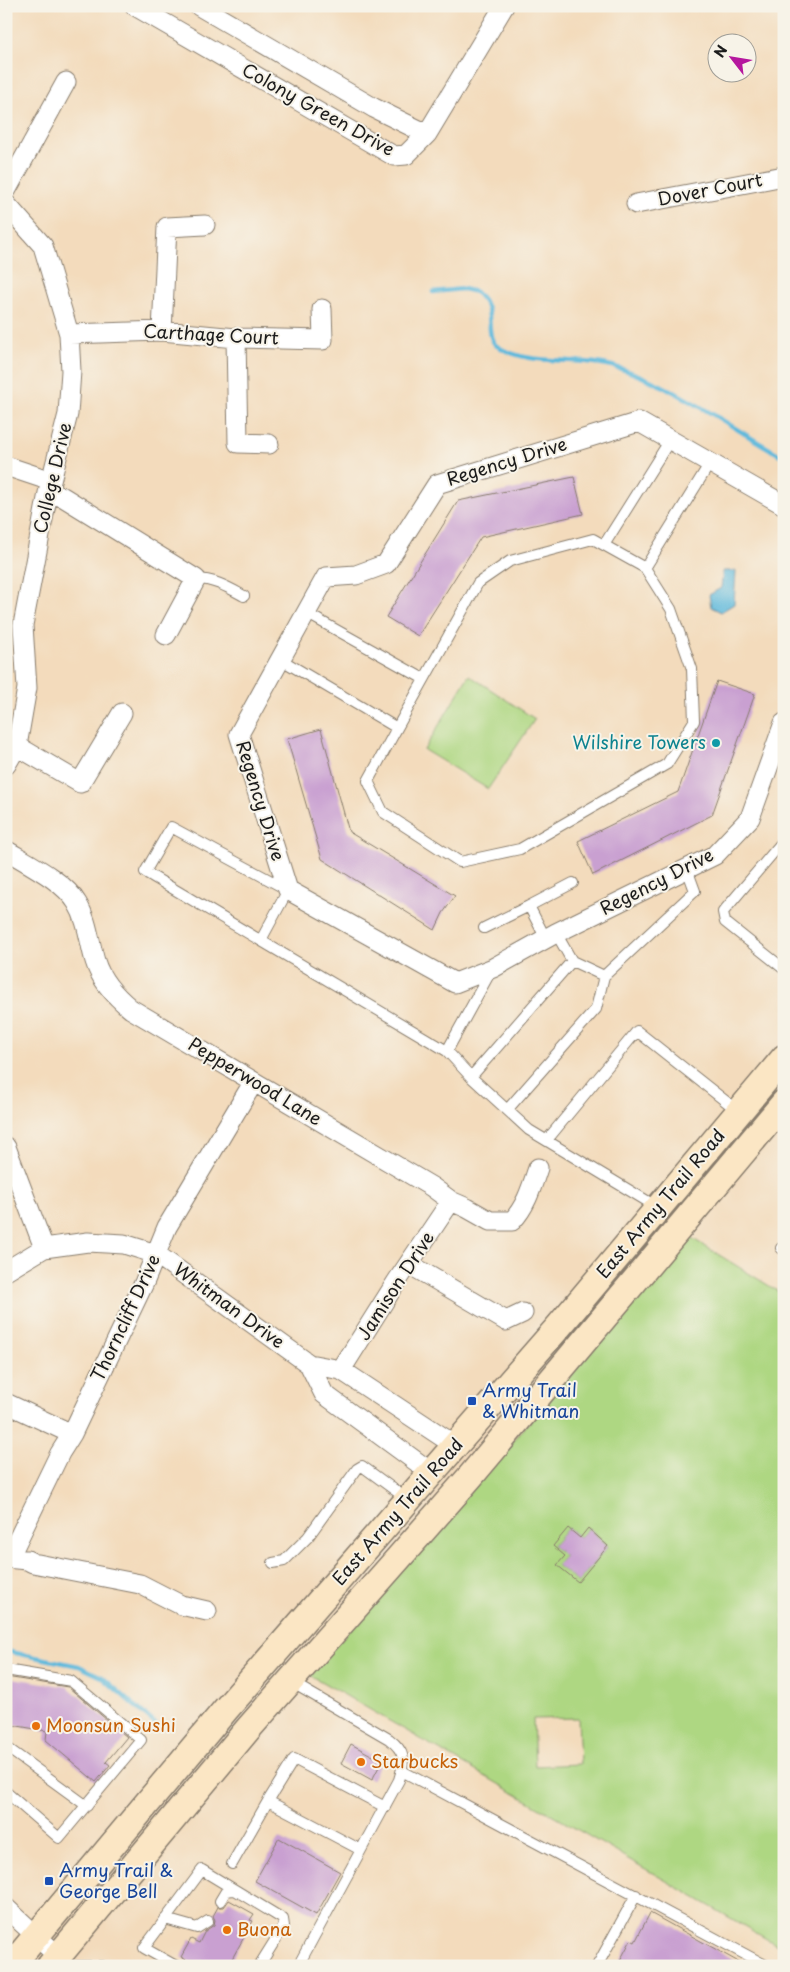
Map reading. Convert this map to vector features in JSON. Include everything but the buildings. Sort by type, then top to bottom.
[{"type":"main road","name":"East Army Trail Road","points":[[11,1966],[226,1709],[456,1446],[784,1058]]},
{"type":"main road","name":"East Army Trail Road","points":[[64,1963],[290,1681],[470,1477],[784,1103]]},
{"type":"street","name":"Colony Green Drive","points":[[135,6],[394,156],[406,155],[426,134],[374,108],[199,6]]},
{"type":"street","points":[[426,134],[504,6]]},
{"type":"street","points":[[6,192],[66,82]]},
{"type":"street","name":"Dover Court","points":[[636,204],[784,176]]},
{"type":"street","name":"College Drive","points":[[6,204],[43,246],[69,334],[71,371],[68,414],[14,623],[27,688],[17,746],[6,765]]},
{"type":"street","points":[[162,331],[167,227],[205,225]]},
{"type":"street","name":"Carthage Court","points":[[69,334],[162,331],[236,338],[323,340],[322,309]]},
{"type":"street","points":[[236,338],[238,443],[269,444]]},
{"type":"street","name":"Regency Drive","points":[[784,505],[639,422],[437,484],[386,564],[356,575],[326,578],[239,734],[288,890],[456,983],[493,968],[551,936],[715,854],[750,818],[784,723]]},
{"type":"street","points":[[6,466],[50,487],[63,497],[196,579],[166,635]]},
{"type":"street","points":[[17,746],[80,782],[122,713]]},
{"type":"street","name":"Pepperwood Lane","points":[[6,850],[58,883],[76,901],[88,926],[95,962],[103,979],[116,997],[131,1009],[253,1083],[274,1093],[432,1187],[451,1202],[467,1208],[490,1221],[512,1221],[519,1215],[532,1187],[538,1168]]},
{"type":"street","name":"Thorncliff Drive","points":[[7,1558],[72,1434],[167,1227],[253,1083]]},
{"type":"street","points":[[6,1147],[44,1248]]},
{"type":"street","name":"Jamison Drive","points":[[341,1370],[408,1264],[451,1202]]},
{"type":"street","name":"Whitman Drive","points":[[6,1271],[44,1248],[98,1241],[124,1244],[156,1254],[308,1364],[341,1370],[456,1446]]},
{"type":"street","points":[[408,1264],[506,1321],[523,1313]]},
{"type":"street","name":"Whitman Drive","points":[[308,1364],[324,1394],[432,1473]]},
{"type":"street","points":[[6,1403],[72,1434]]},
{"type":"street","points":[[7,1558],[27,1560],[33,1563],[140,1584],[181,1605],[207,1611]]},
{"type":"street","points":[[6,1908],[64,1963]]},
{"type":"lane","points":[[604,545],[670,440]]},
{"type":"lane","points":[[645,568],[710,463]]},
{"type":"lane","points":[[593,539],[604,545],[645,568],[670,609],[692,669],[694,721],[667,764],[520,849],[460,862],[382,812],[368,781],[478,583],[510,561],[593,539]]},
{"type":"lane","points":[[196,579],[219,583],[244,596]]},
{"type":"lane","points":[[306,613],[424,680]]},
{"type":"lane","points":[[280,659],[397,728]]},
{"type":"lane","points":[[261,940],[288,890],[171,827],[145,872],[447,1051],[471,1077],[529,1130],[658,1208]]},
{"type":"lane","points":[[784,840],[722,915],[725,922],[784,968]]},
{"type":"lane","points":[[507,1110],[596,1009],[604,976],[695,892],[687,869]]},
{"type":"lane","points":[[484,928],[573,883]]},
{"type":"lane","points":[[529,906],[572,961],[604,976]]},
{"type":"lane","points":[[471,1077],[572,961]]},
{"type":"lane","points":[[447,1051],[493,968]]},
{"type":"lane","points":[[546,1140],[637,1031],[739,1112]]},
{"type":"lane","points":[[272,1563],[284,1561],[308,1536],[357,1469],[362,1466],[408,1500]]},
{"type":"lane","points":[[6,1670],[71,1680],[141,1740],[59,1838],[6,1792]]},
{"type":"lane","points":[[290,1681],[389,1738],[399,1746],[405,1762],[400,1780],[298,1966]]},
{"type":"lane","points":[[6,1747],[86,1806]]},
{"type":"lane","points":[[232,1864],[294,1759],[384,1807]]},
{"type":"lane","points":[[402,1771],[767,1966]]},
{"type":"lane","points":[[268,1801],[361,1850]]},
{"type":"lane","points":[[176,1966],[144,1948],[202,1870],[283,1919],[284,1926],[264,1964]]},
{"type":"lane","points":[[220,1901],[226,1891],[233,1890]]},
{"type":"lane","points":[[597,1966],[636,1895]]},
{"type":"lane","points":[[165,1919],[197,1928],[208,1921]]},
{"type":"lane","points":[[64,1963],[102,1966]]},
{"type":"green space","points":[[469,675],[535,719],[488,789],[424,750]]},
{"type":"green space","points":[[690,1237],[784,1295],[784,1949],[310,1675]],"holes":[[[568,1528],[580,1538],[588,1528],[608,1546],[578,1582],[557,1565],[565,1556],[553,1546]],[[578,1718],[580,1764],[535,1766],[533,1719]]]},
{"type":"water","points":[[723,571],[736,571],[734,604],[721,612],[711,607],[709,595],[721,588]]},
{"type":"waterway","points":[[433,292],[463,289],[476,292],[487,307],[490,333],[494,342],[497,346],[509,352],[523,357],[538,359],[598,363],[634,373],[678,394],[784,457]]},
{"type":"waterway","points":[[6,1651],[79,1666],[102,1677],[160,1728]]},
{"type":"place","name":"Wilshire Towers","points":[[716,743]]},
{"type":"place","name":"Army Trail & Whitman","points":[[472,1401]]},
{"type":"place","name":"Moonsun Sushi","points":[[36,1726]]},
{"type":"place","name":"Starbucks","points":[[361,1762]]},
{"type":"place","name":"Army Trail & George Bell","points":[[49,1881]]},
{"type":"place","name":"Buona","points":[[227,1930]]}]
